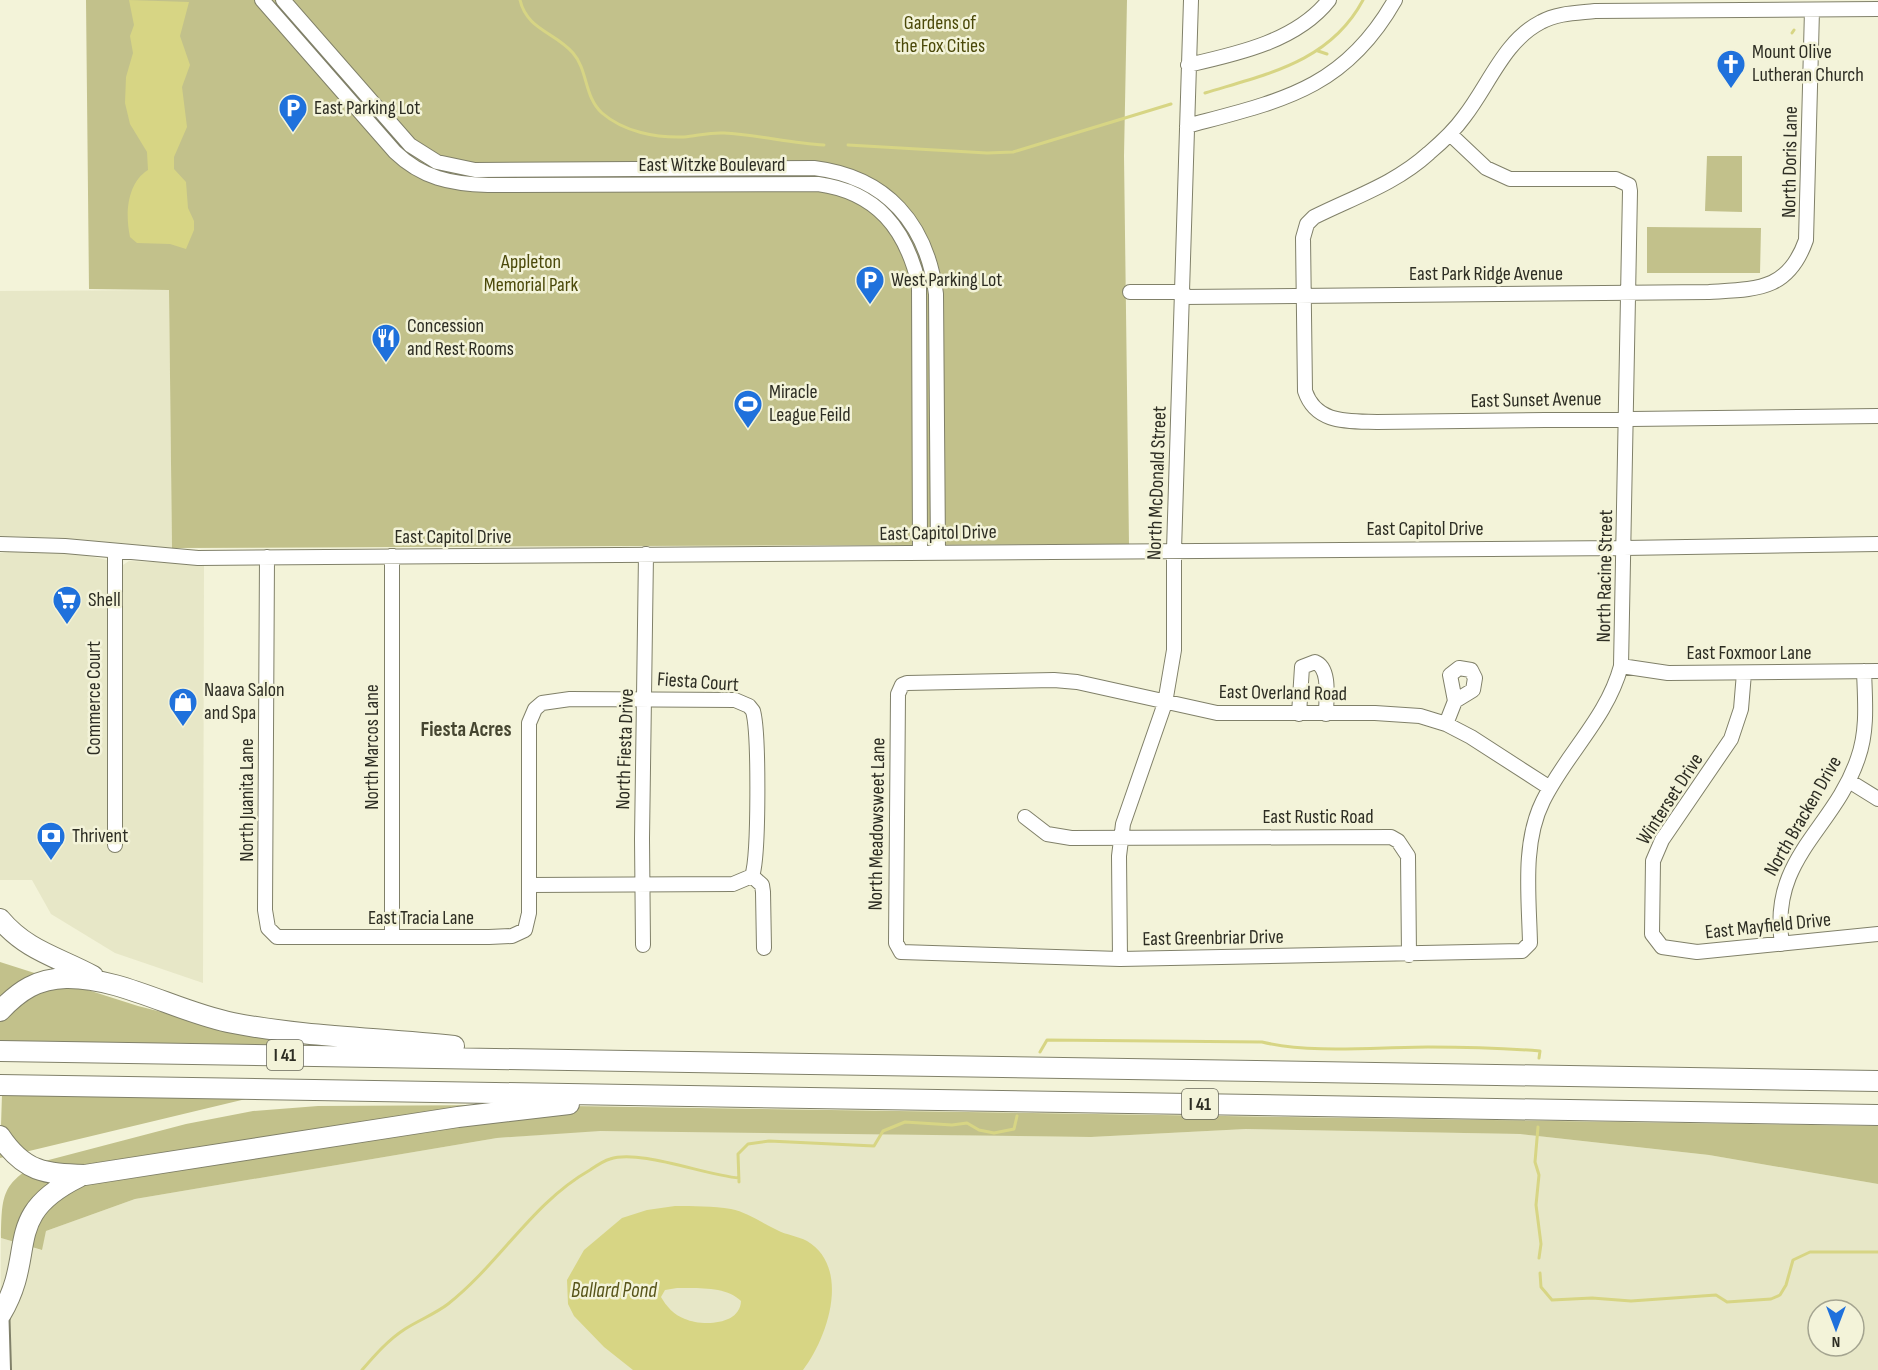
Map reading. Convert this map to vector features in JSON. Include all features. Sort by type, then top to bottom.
[{"type":"highway","points":[[0,919],[35,950],[75,966],[109,984]]},
{"type":"highway","points":[[0,1011],[24,988],[38,981],[70,978],[109,984],[218,1020],[247,1026],[525,1051],[570,1059]]},
{"type":"highway","name":"I 41","points":[[0,1051],[1878,1081]]},
{"type":"highway","name":"I 41","points":[[0,1085],[1878,1115]]},
{"type":"highway","points":[[0,1136],[17,1158],[28,1166],[48,1173],[85,1175],[458,1117],[568,1104],[650,1103],[680,1096]]},
{"type":"highway","points":[[1,1306],[11,1298],[13,1240],[21,1215],[46,1191],[85,1175]]},
{"type":"main road","points":[[1,1306],[2,1370]]},
{"type":"street","name":"East Witzke Boulevard","points":[[262,0],[395,152],[412,167],[442,180],[472,185],[818,184],[841,189],[876,207],[893,225],[907,246],[919,285],[920,553]]},
{"type":"street","name":"East Witzke Boulevard","points":[[283,0],[398,134],[425,156],[450,167],[475,170],[814,168],[857,178],[893,200],[921,238],[932,269],[936,294],[938,553]]},
{"type":"street","name":"North McDonald Street","points":[[1120,959],[1121,838],[1130,801],[1165,703],[1174,650],[1174,550],[1191,0]]},
{"type":"street","points":[[1188,65],[1212,60],[1291,32],[1305,24],[1329,0]]},
{"type":"street","points":[[1187,126],[1293,94],[1327,78],[1364,46],[1395,0]]},
{"type":"street","points":[[1450,134],[1475,102],[1511,46],[1528,30],[1543,21],[1558,16],[1594,11],[1755,5],[1878,9]]},
{"type":"street","name":"North Doris Lane","points":[[1787,274],[1802,251],[1808,228],[1816,6]]},
{"type":"street","name":"North Racine Street","points":[[1450,134],[1486,168],[1510,179],[1623,181],[1629,185],[1630,191],[1621,666],[1607,703],[1550,788],[1539,810],[1532,836],[1530,943],[1526,949]]},
{"type":"street","name":"East Sunset Avenue","points":[[1450,134],[1427,156],[1384,185],[1314,217],[1307,224],[1303,238],[1305,391],[1313,407],[1330,419],[1377,422],[1878,416]]},
{"type":"street","name":"East Park Ridge Avenue","points":[[1130,292],[1303,296],[1751,290],[1766,287],[1787,274]]},
{"type":"street","name":"East Capitol Drive","points":[[0,544],[55,545],[198,558],[1624,548],[1878,544]]},
{"type":"street","name":"Commerce Court","points":[[114,845],[115,551]]},
{"type":"street","name":"North Fiesta Drive","points":[[644,945],[642,885],[646,554]]},
{"type":"street","name":"North Marcos Lane","points":[[392,556],[392,937]]},
{"type":"street","name":"North Juanita Lane","points":[[267,557],[266,910],[271,933]]},
{"type":"street","points":[[1299,714],[1302,667],[1315,662],[1322,666],[1325,674],[1326,714]]},
{"type":"street","name":"East Foxmoor Lane","points":[[1621,666],[1668,673],[1871,671]]},
{"type":"street","name":"North Bracken Drive","points":[[1782,944],[1780,904],[1789,875],[1849,781],[1858,759],[1864,735],[1871,671]]},
{"type":"street","name":"Winterset Drive","points":[[1662,946],[1652,934],[1653,861],[1662,840],[1731,739],[1741,709],[1744,673]]},
{"type":"street","name":"East Overland Road","points":[[898,694],[902,685],[915,681],[1054,680],[1077,682],[1165,703],[1228,714],[1409,714],[1446,724],[1550,788]]},
{"type":"street","name":"North Meadowsweet Lane","points":[[898,694],[895,931],[896,943],[901,952]]},
{"type":"street","name":"Fiesta Court","points":[[529,885],[529,723],[535,709],[542,703],[557,700],[645,698],[735,700],[749,706],[753,711],[756,834],[755,867],[752,876]]},
{"type":"street","points":[[1446,724],[1455,701]]},
{"type":"street","points":[[1849,781],[1878,799]]},
{"type":"street","points":[[1025,817],[1047,834],[1071,838],[1121,838]]},
{"type":"street","name":"East Rustic Road","points":[[1121,838],[1391,837],[1404,848],[1409,863],[1409,955]]},
{"type":"street","points":[[529,885],[733,884],[752,876],[762,885],[764,892],[764,948]]},
{"type":"street","name":"East Tracia Lane","points":[[271,933],[277,937],[294,938],[520,934],[528,925],[529,885]]},
{"type":"street","name":"East Mayfield Drive","points":[[1662,946],[1697,952],[1878,934]]},
{"type":"street","name":"East Greenbriar Drive","points":[[901,952],[1120,959],[1409,955],[1526,949]]},
{"type":"shaded area","points":[[169,290],[172,548],[60,538],[0,536],[0,291]]},
{"type":"shaded area","points":[[16,551],[75,553],[107,560],[108,714],[123,565],[129,561],[204,564],[203,983],[115,953],[51,914],[32,880],[0,880],[0,553]]},
{"type":"shaded area","points":[[1246,1129],[1520,1134],[1709,1155],[1878,1184],[1878,1370],[0,1370],[1,1238],[41,1250],[46,1231],[135,1199],[497,1138],[600,1130],[1091,1137]]},
{"type":"green space","name":"Appleton Memorial Park","points":[[86,0],[1127,0],[1124,156],[1129,544],[172,548],[169,290],[89,289]]},
{"type":"green space","points":[[1707,156],[1742,156],[1742,212],[1705,211]]},
{"type":"green space","points":[[1647,227],[1761,228],[1760,273],[1647,273]]},
{"type":"green space","points":[[0,962],[138,1006],[291,1045],[0,1041]]},
{"type":"green space","points":[[2,1094],[250,1098],[0,1158]]},
{"type":"green space","points":[[503,1105],[1878,1126],[1878,1184],[1709,1155],[1520,1134],[1246,1129],[1091,1137],[600,1131],[497,1138],[135,1199],[46,1231],[42,1250],[1,1238],[2,1211],[6,1192],[18,1177],[41,1162],[186,1124],[253,1111],[318,1106]]},
{"type":"water","points":[[129,0],[189,2],[180,36],[190,65],[182,87],[187,127],[174,157],[174,169],[186,182],[188,208],[194,221],[194,230],[186,249],[170,244],[137,243],[130,237],[129,200],[136,183],[148,170],[147,152],[130,124],[125,103],[126,77],[133,53],[130,36],[134,25]]},
{"type":"water","name":"Ballard Pond","points":[[675,1206],[737,1210],[781,1232],[807,1241],[821,1253],[829,1268],[832,1286],[831,1304],[820,1341],[803,1370],[633,1370],[604,1347],[574,1316],[568,1304],[567,1280],[584,1250],[622,1218],[647,1210]],"holes":[[[710,1289],[728,1293],[741,1301],[739,1309],[727,1320],[719,1322],[700,1323],[685,1319],[671,1310],[661,1297],[665,1290]]]},
{"type":"waterway","points":[[520,0],[529,18],[573,53],[581,67],[596,107],[620,125],[662,136],[684,137],[724,133],[824,145]]},
{"type":"waterway","points":[[1205,93],[1274,72],[1315,52],[1349,21],[1363,0]]},
{"type":"waterway","points":[[1318,51],[1327,54]]},
{"type":"waterway","points":[[848,145],[987,153],[1013,152],[1171,104]]},
{"type":"waterway","points":[[1040,1052],[1047,1040],[1262,1042],[1281,1046],[1323,1049],[1428,1047],[1512,1049],[1540,1051],[1539,1058]]},
{"type":"waterway","points":[[739,1182],[738,1154],[748,1144],[769,1141],[874,1146],[883,1131],[905,1122],[952,1125],[967,1123],[979,1130],[994,1133],[1014,1129],[1017,1116]]},
{"type":"waterway","points":[[1538,1127],[1535,1162],[1539,1175],[1536,1205],[1541,1244],[1539,1258]]},
{"type":"waterway","points":[[362,1370],[399,1333],[438,1311],[467,1288],[551,1199],[602,1162],[622,1157],[638,1157],[739,1178]]},
{"type":"waterway","points":[[1540,1273],[1541,1287],[1552,1300],[1592,1298],[1631,1301],[1716,1295],[1727,1302],[1771,1299],[1780,1295],[1786,1285],[1793,1260],[1810,1252],[1878,1252]]},
{"type":"place","name":"Mount Olive Lutheran Church","points":[[1731,90]]},
{"type":"place","name":"East Parking Lot","points":[[293,134]]},
{"type":"place","name":"West Parking Lot","points":[[870,306]]},
{"type":"place","name":"Concession and Rest Rooms","points":[[386,364]]},
{"type":"place","name":"Miracle League Feild","points":[[748,430]]},
{"type":"place","name":"Shell","points":[[67,626]]},
{"type":"place","name":"Naava Salon and Spa","points":[[183,728]]},
{"type":"place","name":"Thrivent","points":[[51,862]]},
{"type":"district","name":"Fiesta Acres","points":[[466,729]]},
{"type":"park label","name":"Gardens of the Fox Cities","points":[[940,34]]}]
